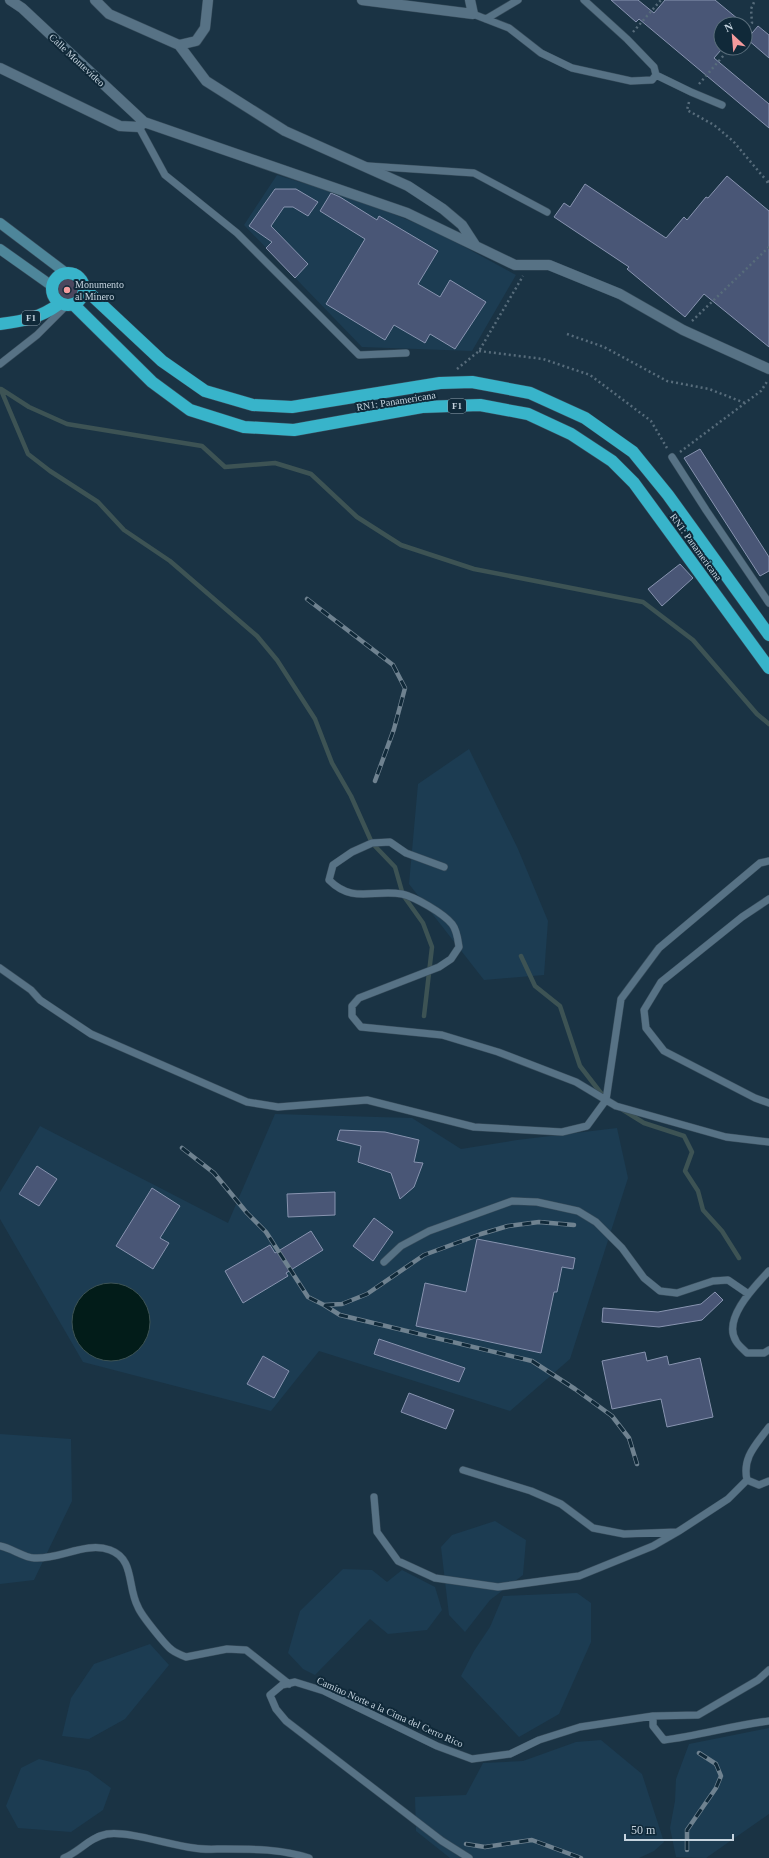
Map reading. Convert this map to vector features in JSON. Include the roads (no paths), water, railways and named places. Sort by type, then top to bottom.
[{"type":"highway","points":[[66,273],[78,276],[84,288],[82,299],[66,305],[52,296],[52,286],[56,277],[66,273]]},
{"type":"highway","name":"RN1: Panamericana","points":[[84,288],[162,361],[205,391],[253,405],[292,407],[440,383],[472,382],[530,393],[585,418],[633,452],[668,495],[769,635]]},
{"type":"highway","name":"RN1: Panamericana","points":[[66,305],[152,382],[190,410],[244,427],[294,430],[422,407],[480,405],[528,414],[571,434],[612,461],[634,483],[769,668]]},
{"type":"highway","name":"F1","points":[[0,324],[24,320],[66,305]]},
{"type":"main road","points":[[0,223],[66,273]]},
{"type":"main road","points":[[0,249],[52,286]]},
{"type":"street","name":"Calle Montevideo","points":[[10,0],[22,8],[141,124]]},
{"type":"street","points":[[95,0],[109,14],[179,45],[206,81],[285,131],[408,186],[442,209],[462,225],[476,246]]},
{"type":"street","points":[[179,45],[196,41],[205,28],[208,0]]},
{"type":"street","points":[[362,0],[473,14],[470,0]]},
{"type":"street","points":[[0,68],[120,126],[141,124],[407,213],[515,265],[549,265],[620,294],[683,330],[769,369]]},
{"type":"lane","points":[[486,19],[518,0]]},
{"type":"lane","points":[[584,0],[628,39],[654,67],[656,75]]},
{"type":"lane","points":[[473,14],[509,28],[541,52],[572,68],[631,82],[652,80],[656,75]]},
{"type":"lane","points":[[656,75],[722,105]]},
{"type":"lane","points":[[141,124],[165,175],[237,233],[360,355],[406,353]]},
{"type":"lane","points":[[364,166],[474,173],[547,212]]},
{"type":"lane","points":[[0,364],[37,335],[66,305]]},
{"type":"lane","points":[[672,457],[769,603]]},
{"type":"lane","points":[[444,867],[406,853],[390,842],[372,843],[352,852],[333,865],[329,880],[338,889],[350,894],[377,893],[403,895],[430,907],[452,924],[457,934],[459,947],[451,959],[439,967],[359,998],[352,1006],[352,1016],[360,1027],[442,1035],[498,1052],[576,1082],[616,1106],[726,1137],[769,1142]]},
{"type":"lane","points":[[0,968],[31,990],[40,1000],[91,1034],[247,1102],[278,1107],[367,1100],[474,1127],[562,1132],[587,1126],[606,1100],[621,999],[659,948],[760,863],[769,861]]},
{"type":"lane","points":[[769,899],[742,917],[661,982],[644,1010],[646,1028],[664,1051],[756,1098],[769,1103]]},
{"type":"lane","points":[[384,1262],[401,1246],[429,1231],[512,1201],[537,1202],[578,1211],[596,1222],[622,1248],[644,1278],[660,1291],[677,1293],[713,1281],[728,1280],[747,1293]]},
{"type":"lane","points":[[769,1271],[747,1293],[732,1322],[735,1340],[747,1353],[764,1353],[769,1350]]},
{"type":"lane","points":[[746,1480],[744,1469],[749,1453],[769,1427]]},
{"type":"lane","points":[[463,1470],[531,1491],[561,1504],[593,1528],[624,1534],[679,1531]]},
{"type":"lane","points":[[746,1480],[759,1485],[769,1481]]},
{"type":"lane","points":[[374,1498],[377,1532],[398,1561],[435,1578],[498,1587],[578,1576],[653,1546],[728,1500],[746,1480]]},
{"type":"lane","points":[[0,1546],[10,1548],[33,1558],[58,1556],[86,1548],[109,1550],[123,1558],[129,1570],[130,1587],[138,1608],[171,1650],[186,1657],[227,1648],[246,1650],[289,1684]]},
{"type":"lane","name":"Camino Norte a la Cima del Cerro Rico","points":[[289,1684],[295,1682],[324,1691],[437,1746],[472,1759],[510,1754],[539,1740],[580,1727],[653,1716],[698,1715],[758,1680],[769,1670]]},
{"type":"lane","points":[[289,1684],[282,1685],[270,1695],[276,1709],[286,1722],[442,1841],[469,1858]]},
{"type":"lane","points":[[653,1716],[653,1726],[664,1740],[690,1737],[740,1724],[769,1721]]},
{"type":"lane","points":[[64,1858],[70,1856],[94,1838],[107,1834],[131,1836],[195,1848],[263,1850],[295,1854],[309,1858]]},
{"type":"waterway","points":[[1,389],[29,407],[67,424],[202,446],[225,467],[275,463],[311,474],[357,517],[401,545],[474,569],[643,602],[693,640],[757,714],[769,724]]},
{"type":"waterway","points":[[1,390],[28,454],[50,471],[98,502],[124,530],[170,561],[257,636],[277,660],[315,719],[332,763],[351,796],[372,843],[395,867],[403,895],[423,923],[432,947],[424,1016]]},
{"type":"waterway","points":[[521,956],[535,986],[560,1006],[580,1066],[604,1097]]},
{"type":"waterway","points":[[623,1110],[644,1123],[684,1136],[692,1152],[685,1171],[698,1191],[703,1210],[722,1231],[739,1258]]},
{"type":"railway","points":[[307,599],[393,665],[405,688],[394,729],[375,781]]},
{"type":"railway","points":[[182,1148],[214,1173],[247,1213],[266,1232],[308,1297],[324,1305],[342,1304],[367,1294],[424,1255],[481,1234],[508,1226],[539,1222],[574,1225]]},
{"type":"railway","points":[[324,1305],[340,1315],[532,1361],[575,1389],[612,1416],[629,1438],[637,1464]]},
{"type":"railway","points":[[687,1850],[687,1830],[716,1788],[721,1776],[716,1764],[699,1753]]},
{"type":"railway","points":[[466,1844],[485,1847],[532,1840],[581,1858]]},
{"type":"place","name":"Monumento al Minero","points":[[67,290]]}]
